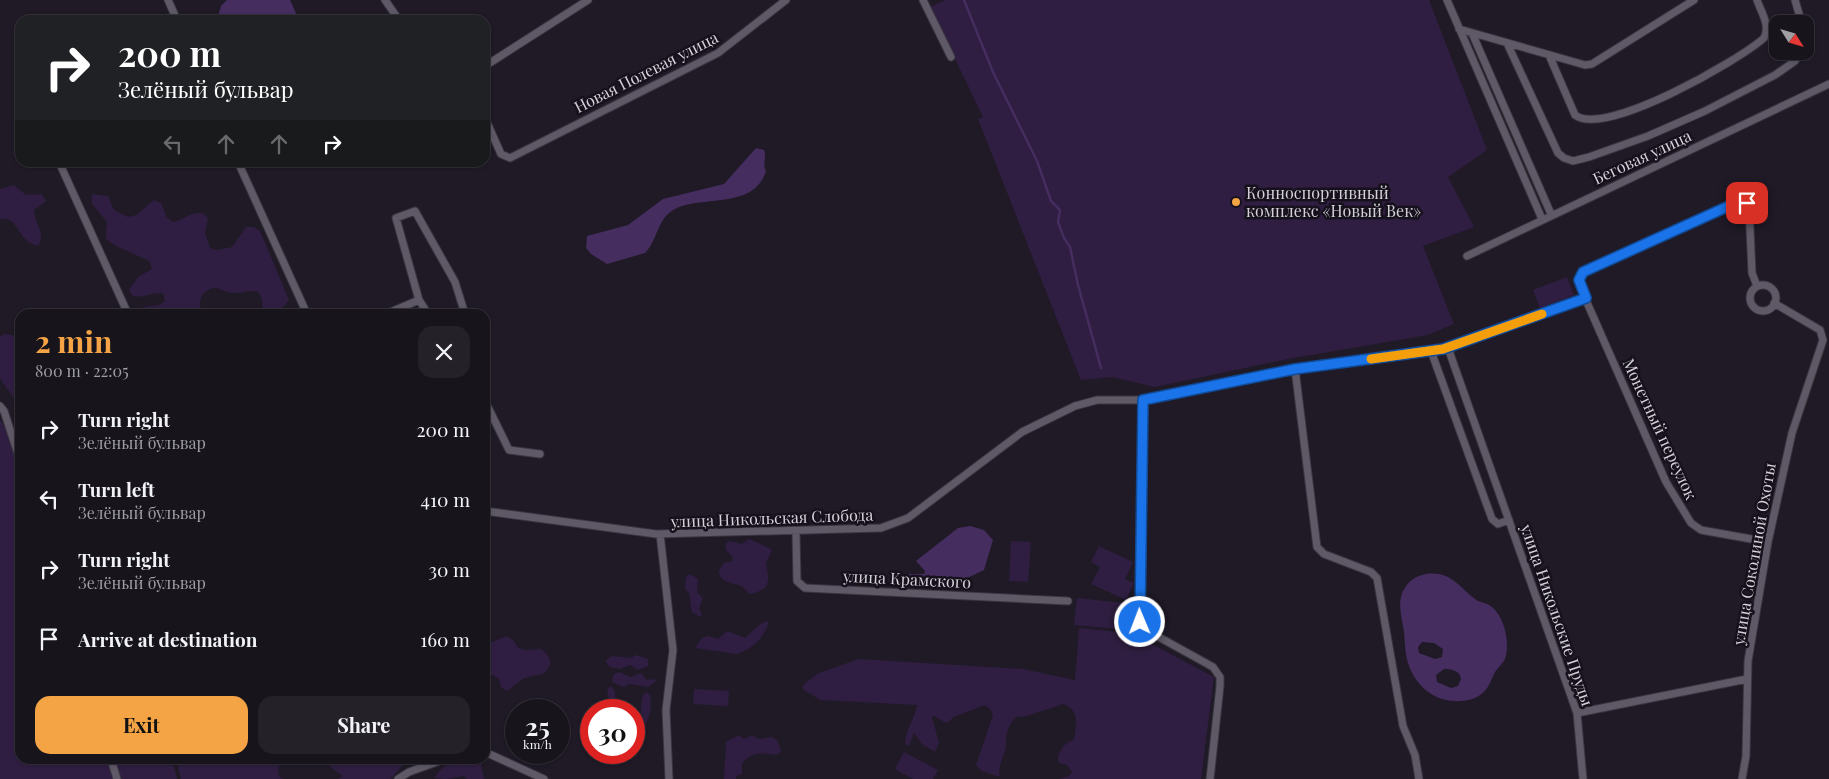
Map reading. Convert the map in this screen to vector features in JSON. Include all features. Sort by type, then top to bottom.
[{"type":"street","points":[[168,0],[175,15]]},
{"type":"street","points":[[385,0],[396,15]]},
{"type":"street","points":[[490,63],[588,0]]},
{"type":"street","name":"Новая Полевая улица","points":[[490,129],[501,154],[510,158],[718,53],[786,0]]},
{"type":"street","points":[[923,0],[951,57]]},
{"type":"street","points":[[1447,0],[1542,219]]},
{"type":"street","points":[[1459,29],[1585,65],[1592,64],[1694,0]]},
{"type":"street","points":[[1550,55],[1575,114],[1580,119],[1591,120],[1632,110],[1684,88],[1723,67],[1759,42],[1767,32],[1757,0]]},
{"type":"street","points":[[1795,0],[1799,15]]},
{"type":"street","points":[[1472,33],[1552,214]]},
{"type":"street","points":[[1507,43],[1558,153],[1564,158],[1572,160],[1589,157],[1640,139],[1705,111],[1775,75],[1795,60]]},
{"type":"street","name":"Беговая улица","points":[[1467,256],[1829,84]]},
{"type":"street","points":[[61,167],[126,309]]},
{"type":"street","points":[[240,167],[305,309]]},
{"type":"street","name":"Монетный переулок","points":[[1757,286],[1752,273],[1749,206],[1740,201],[1583,272],[1579,280],[1666,482],[1691,523],[1701,530],[1768,542]]},
{"type":"street","points":[[425,309],[419,300],[396,218],[415,211],[455,282],[463,309]]},
{"type":"street","points":[[1757,286],[1767,286],[1776,298],[1774,303],[1766,310],[1761,311],[1752,306],[1750,295],[1757,286]]},
{"type":"street","name":"улица Никольская Слобода","points":[[490,512],[660,534],[796,532],[882,528],[892,526],[908,518],[1022,432],[1043,420],[1091,401],[1143,400],[1295,369],[1448,348],[1586,298]]},
{"type":"street","points":[[398,309],[419,300]]},
{"type":"street","name":"улица Соколиной Охоты","points":[[1742,779],[1746,756],[1747,679],[1752,635],[1768,542],[1792,432],[1823,340],[1820,330],[1774,303]]},
{"type":"street","name":"улица Никольские Пруды","points":[[1448,348],[1577,713],[1583,779]]},
{"type":"street","name":"улица Никольские Пруды","points":[[1431,351],[1492,520],[1498,524],[1509,520]]},
{"type":"street","points":[[1295,369],[1317,547],[1324,554],[1371,572],[1377,578],[1403,726],[1415,755],[1419,779]]},
{"type":"street","points":[[1143,400],[1139,618],[1143,627],[1148,631],[1213,666],[1218,672],[1220,686],[1210,779]]},
{"type":"street","points":[[0,406],[4,411],[15,445]]},
{"type":"street","points":[[490,411],[509,450],[540,454]]},
{"type":"street","name":"улица Крамского","points":[[796,532],[797,582],[805,588],[1068,601]]},
{"type":"street","points":[[660,534],[673,650],[666,710],[669,779]]},
{"type":"street","points":[[1577,713],[1747,679]]},
{"type":"street","points":[[490,754],[544,779]]},
{"type":"street","points":[[112,764],[117,779]]},
{"type":"street","points":[[398,779],[409,772],[431,764]]},
{"type":"shaded area","points":[[227,0],[290,0],[297,15],[218,15],[221,6]]},
{"type":"shaded area","name":"Конноспортивный комплекс «Новый Век»","points":[[946,0],[1429,0],[1487,150],[1448,177],[1474,227],[1423,246],[1454,324],[1428,335],[1288,359],[1155,387],[1112,377],[1081,380],[978,119],[983,117],[930,7]]},
{"type":"shaded area","points":[[756,148],[764,150],[765,155],[764,165],[766,171],[760,183],[750,191],[739,196],[686,205],[675,209],[661,223],[653,242],[645,253],[607,264],[591,254],[586,248],[587,236],[628,225],[663,199],[724,184]]},
{"type":"shaded area","points":[[14,185],[26,195],[42,194],[46,201],[34,210],[41,232],[38,246],[25,239],[11,221],[0,219],[0,189]]},
{"type":"shaded area","points":[[92,194],[108,196],[114,210],[128,217],[136,215],[154,200],[161,203],[167,218],[173,222],[190,215],[202,213],[208,218],[205,233],[210,248],[217,250],[232,247],[246,227],[254,227],[260,231],[289,300],[280,309],[263,309],[262,299],[258,292],[230,293],[212,288],[202,295],[200,300],[201,309],[142,309],[143,307],[159,305],[165,301],[163,293],[133,296],[129,290],[138,277],[152,269],[150,262],[108,241],[106,238],[107,222],[92,204]]},
{"type":"shaded area","points":[[1567,277],[1574,295],[1540,308],[1533,290]]},
{"type":"shaded area","points":[[4,334],[15,337],[15,399],[0,379],[0,337]]},
{"type":"shaded area","points":[[0,420],[15,436],[15,764],[173,764],[177,779],[0,779]]},
{"type":"shaded area","points":[[970,526],[984,530],[993,540],[984,570],[965,579],[909,578],[909,574],[924,574],[925,571],[916,561],[958,528]]},
{"type":"shaded area","points":[[749,539],[772,550],[766,563],[768,579],[766,587],[750,594],[741,586],[724,580],[719,570],[724,563],[733,561],[732,556],[726,550],[726,543],[730,541],[742,544]]},
{"type":"shaded area","points":[[1011,541],[1031,542],[1028,582],[1009,581]]},
{"type":"shaded area","points":[[1099,546],[1133,562],[1125,579],[1134,583],[1126,600],[1091,584],[1100,567],[1091,562]]},
{"type":"shaded area","points":[[690,574],[698,579],[697,592],[703,598],[699,608],[702,615],[700,617],[692,612],[689,593],[685,589],[686,577]]},
{"type":"shaded area","points":[[1426,574],[1442,575],[1454,580],[1475,599],[1492,607],[1503,624],[1507,638],[1505,659],[1495,672],[1486,690],[1472,699],[1452,701],[1434,696],[1419,684],[1409,666],[1400,601],[1407,584]],"holes":[[[1422,642],[1434,643],[1443,649],[1442,657],[1435,659],[1419,653],[1418,647]],[[1444,669],[1453,670],[1459,674],[1461,679],[1458,686],[1451,688],[1437,682],[1436,675]]]},
{"type":"shaded area","points":[[1077,598],[1133,604],[1130,630],[1074,625]]},
{"type":"shaded area","points":[[769,621],[758,642],[737,654],[695,648],[702,638],[708,636],[718,639],[727,631],[745,638],[760,624]]},
{"type":"shaded area","points":[[1079,628],[1131,633],[1214,677],[1201,779],[1059,779],[1069,776],[1072,772],[1067,765],[1059,763],[1058,756],[1063,746],[1074,739],[1076,723],[1072,710],[1063,704],[1027,716],[1016,717],[1007,732],[1000,777],[982,771],[976,765],[993,715],[991,710],[985,705],[954,717],[948,722],[944,722],[934,716],[932,717],[939,743],[935,752],[922,744],[914,733],[909,746],[905,744],[917,705],[820,700],[804,690],[802,686],[817,674],[858,659],[1023,669],[1075,680]]},
{"type":"shaded area","points":[[507,636],[514,641],[518,648],[526,650],[541,649],[549,658],[549,667],[543,674],[524,678],[507,691],[501,687],[499,679],[490,675],[490,641]]},
{"type":"shaded area","points":[[636,655],[648,659],[648,666],[638,670],[630,665],[620,669],[610,667],[605,661],[612,656],[631,658]]},
{"type":"shaded area","points":[[619,672],[631,677],[641,673],[647,680],[654,679],[656,681],[648,687],[629,684],[624,687],[612,682],[613,675]]},
{"type":"shaded area","points":[[611,686],[615,691],[615,699],[609,699],[607,690]]},
{"type":"shaded area","points":[[694,689],[729,691],[728,706],[693,704]]},
{"type":"shaded area","points":[[646,692],[650,695],[651,701],[650,712],[645,725],[645,699],[642,698]]},
{"type":"shaded area","points":[[739,735],[744,739],[752,735],[759,739],[772,737],[778,741],[781,752],[777,755],[754,755],[742,764],[742,774],[736,776],[736,779],[724,779],[726,742]]},
{"type":"shaded area","points":[[904,752],[938,770],[933,779],[913,779],[895,769]]},
{"type":"shaded area","points":[[177,764],[280,764],[278,769],[279,777],[284,779],[181,779]]},
{"type":"shaded area","points":[[329,764],[405,764],[391,779],[338,779],[343,776],[330,767]]},
{"type":"shaded area","points":[[481,764],[484,779],[467,779],[464,776],[446,779],[434,778],[444,766]]},
{"type":"waterway","points":[[964,0],[993,72],[1037,161],[1051,201],[1060,210],[1058,222],[1064,238],[1070,247],[1078,285],[1101,368]]},
{"type":"slow traffic","points":[[1371,359],[1443,349],[1542,314]]},
{"type":"place","name":"Конноспортивный комплекс «Новый Век»","points":[[1236,202]]},
{"type":"route","points":[[1140,622],[1143,400],[1295,369],[1448,348],[1586,298],[1579,280],[1583,272],[1740,201],[1747,203]]}]
